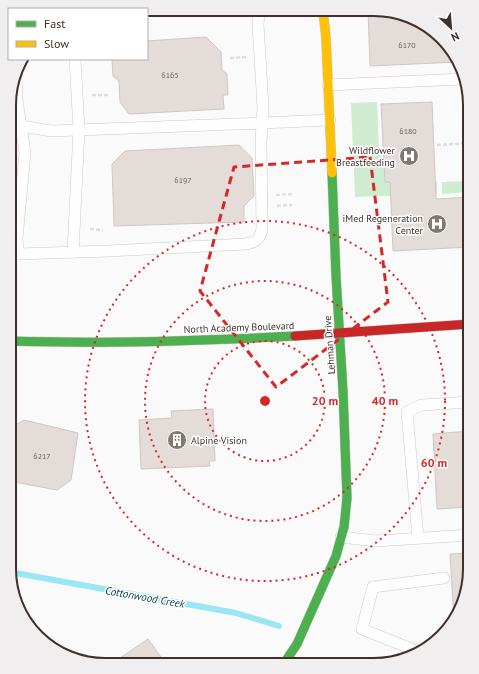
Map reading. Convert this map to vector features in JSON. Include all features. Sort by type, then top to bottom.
[{"type":"main road","name":"Lehman Drive","points":[[288,658],[297,644],[334,561],[341,537],[347,498],[324,16]]},
{"type":"main road","name":"North Academy Boulevard","points":[[16,341],[56,343],[174,341],[339,333],[463,324]]},
{"type":"lane","points":[[16,253],[73,252],[246,244],[260,238],[262,229],[261,143],[263,107],[259,16]]},
{"type":"lane","points":[[73,252],[79,130],[76,60]]},
{"type":"lane","points":[[328,85],[459,79]]},
{"type":"lane","points":[[16,243],[25,153],[17,96]]},
{"type":"lane","points":[[16,123],[21,126],[52,131],[330,120]]},
{"type":"lane","points":[[418,538],[407,412],[421,405],[463,402]]},
{"type":"lane","points":[[341,537],[376,541],[463,535]]},
{"type":"lane","points":[[412,649],[362,629],[373,587],[444,578]]},
{"type":"path","points":[[437,145],[463,143]]},
{"type":"highlighted area","points":[[370,157],[388,302],[276,387],[200,291],[234,167]]},
{"type":"green space","points":[[377,102],[379,154],[384,159],[385,182],[435,180],[437,182],[437,194],[355,197],[351,103]]},
{"type":"green space","points":[[463,181],[463,192],[442,194],[442,182]]},
{"type":"building","points":[[368,16],[397,19],[418,28],[431,37],[431,48],[442,48],[452,62],[370,66]]},
{"type":"building","points":[[206,37],[221,52],[222,70],[227,74],[228,95],[223,95],[224,109],[129,114],[120,102],[119,81],[113,76],[112,60],[148,60],[148,41]]},
{"type":"building","points":[[432,102],[436,199],[463,197],[463,247],[393,251],[390,182],[385,182],[381,104]]},
{"type":"building","points":[[239,145],[252,158],[254,196],[244,206],[244,222],[114,226],[112,164],[125,151]]},
{"type":"building","name":"Alpine Vision","points":[[213,409],[215,461],[209,461],[210,466],[141,469],[139,420],[172,418],[171,411]]},
{"type":"building","points":[[24,420],[78,433],[71,480],[57,490],[16,482],[16,425]]},
{"type":"building","points":[[463,432],[463,507],[437,509],[433,434]]},
{"type":"building","points":[[463,553],[463,574],[461,586],[453,609],[450,554]]},
{"type":"building","points":[[148,639],[162,658],[120,658]]},
{"type":"waterway","name":"Cottonwood Creek","points":[[16,573],[236,613],[279,626]]},
{"type":"traffic: fast","points":[[288,658],[297,644],[336,556],[344,527],[347,498],[332,173]]},
{"type":"traffic: fast","points":[[16,341],[152,342],[295,336]]},
{"type":"traffic: slow","points":[[324,16],[326,38],[332,173]]},
{"type":"traffic: jam","points":[[295,336],[463,324]]},
{"type":"place","name":"Wildflower Breastfeeding","points":[[409,156]]},
{"type":"place","name":"iMed Regeneration Center","points":[[437,224]]},
{"type":"place","name":"Alpine Vision","points":[[177,440]]}]
